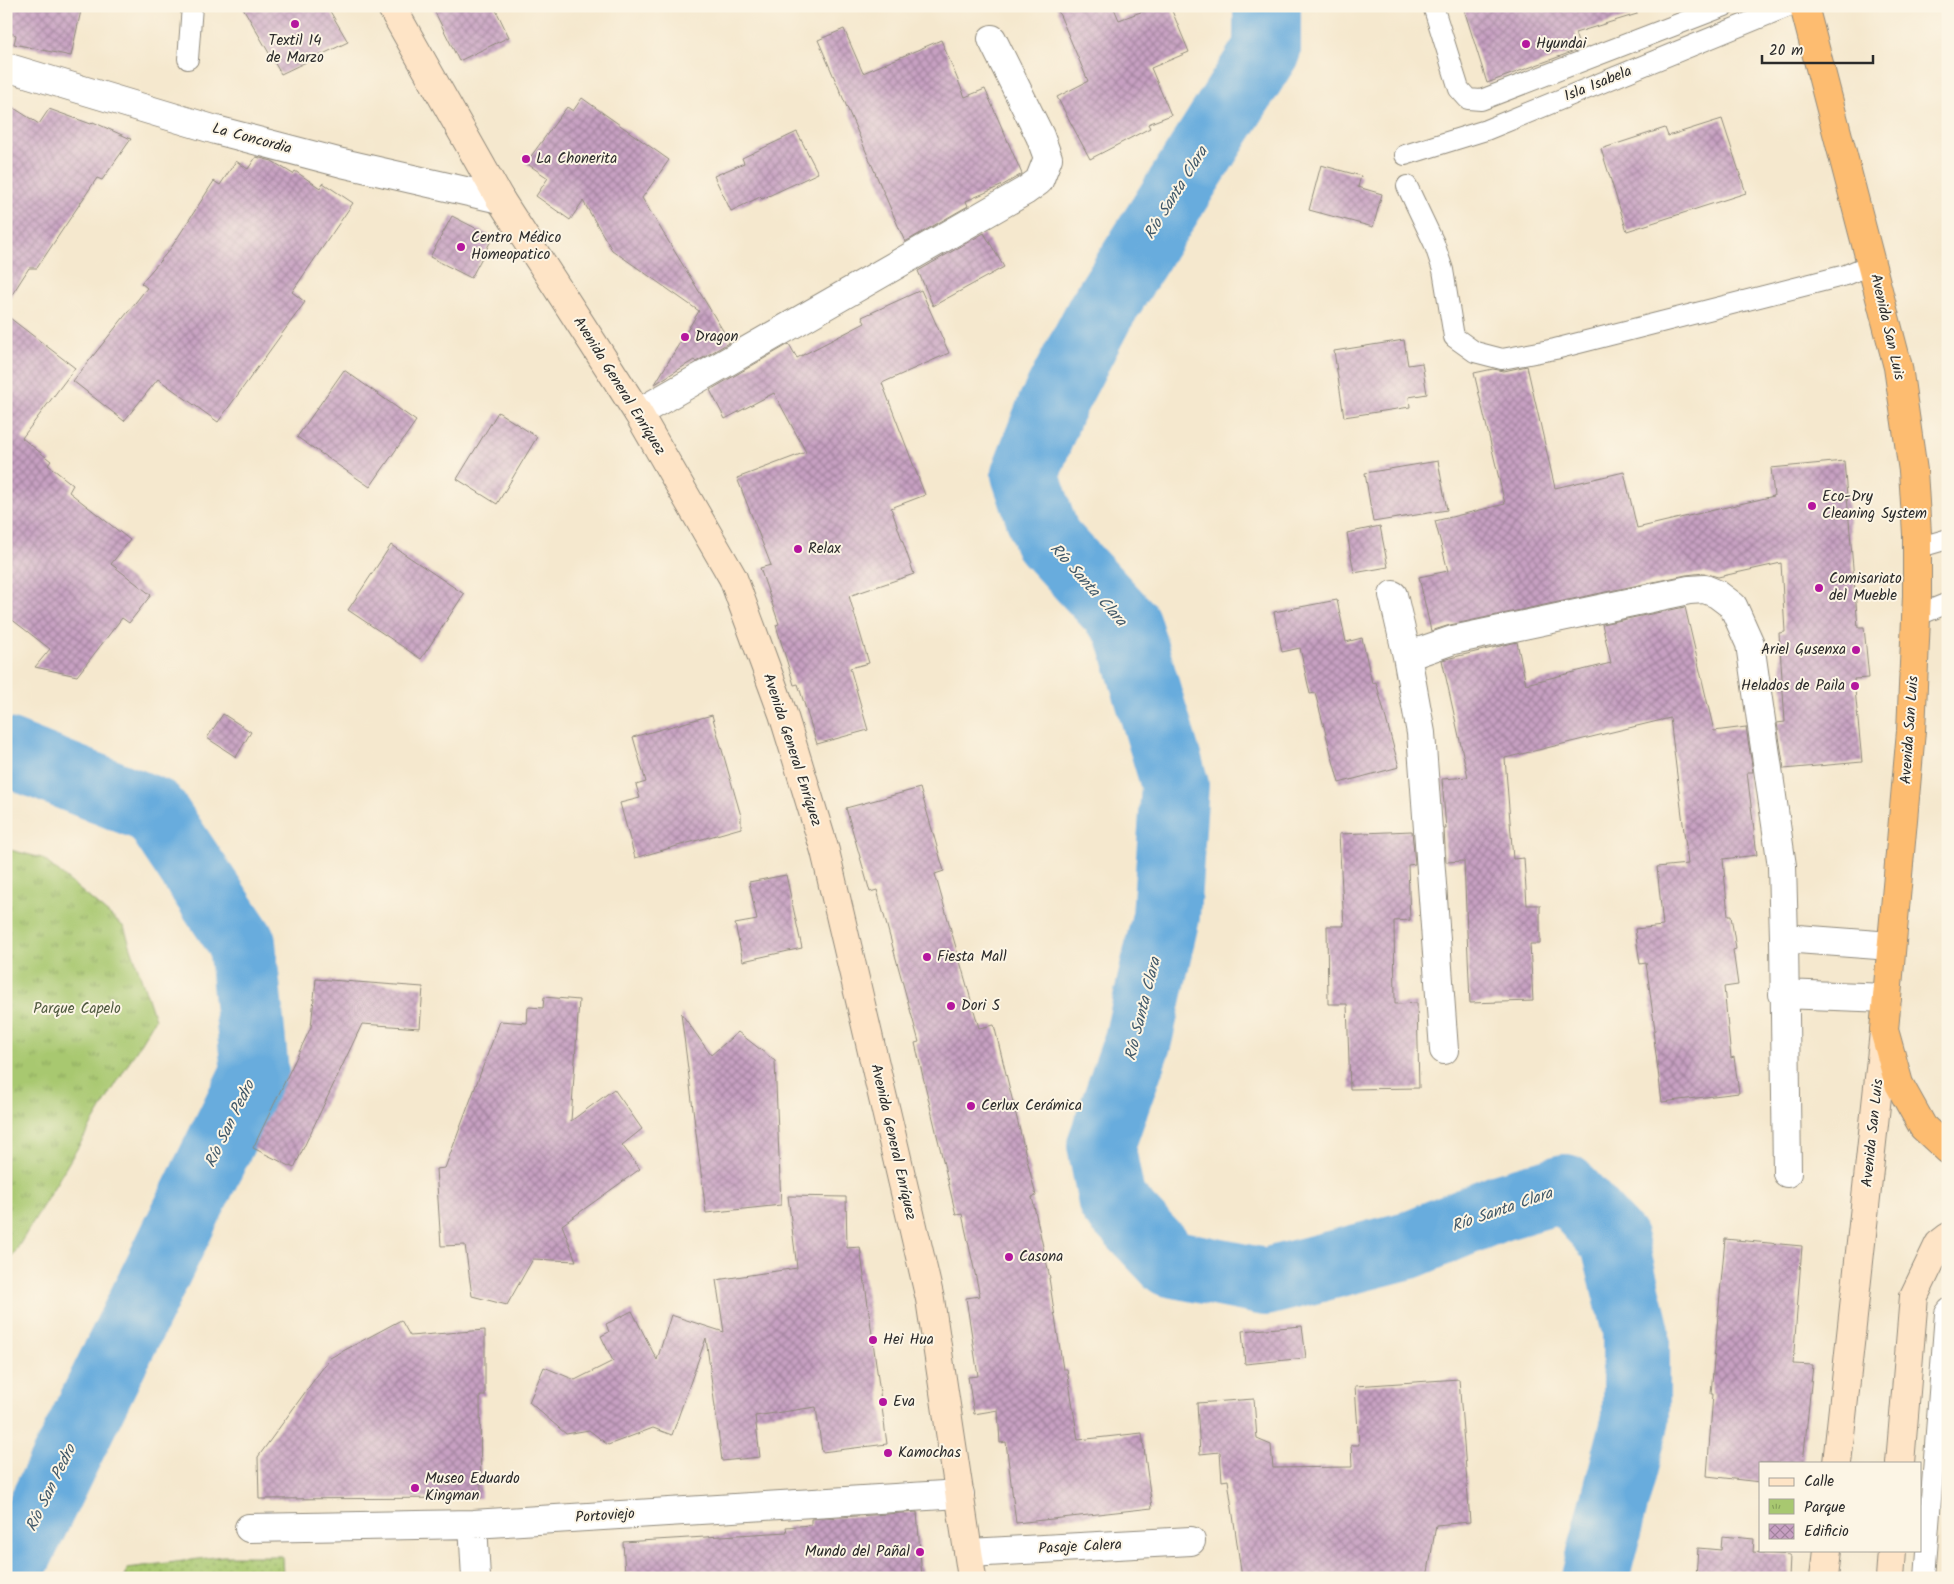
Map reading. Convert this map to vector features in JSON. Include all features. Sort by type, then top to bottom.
[{"type":"highway","name":"Avenida San Luis","points":[[1804,6],[1898,367],[1913,471],[1917,548],[1912,731],[1884,1030]]},
{"type":"highway","points":[[1884,1030],[1899,1084],[1923,1127],[1948,1150]]},
{"type":"main road","name":"Avenida General Enríquez","points":[[390,6],[500,199],[638,412],[733,578],[783,714],[825,851],[930,1299],[970,1565]]},
{"type":"main road","name":"Avenida San Luis","points":[[1837,1462],[1884,1030]]},
{"type":"main road","points":[[1900,1462],[1914,1296],[1939,1244],[1948,1237]]},
{"type":"main road","points":[[1824,1578],[1828,1552]]},
{"type":"main road","points":[[1890,1578],[1892,1552]]},
{"type":"street","points":[[638,412],[820,310],[1025,191],[1039,181],[1048,158],[1040,136],[992,39]]},
{"type":"street","name":"La Concordia","points":[[6,67],[216,130],[342,163],[500,199]]},
{"type":"street","points":[[1407,656],[1453,640],[1689,590],[1705,589],[1717,594],[1734,606],[1750,644],[1782,866],[1787,1173]]},
{"type":"street","points":[[1393,595],[1407,656],[1421,733],[1444,1050]]},
{"type":"street","points":[[1784,938],[1891,946]]},
{"type":"street","points":[[1783,994],[1887,998]]},
{"type":"street","name":"Portoviejo","points":[[249,1528],[473,1524],[960,1494]]},
{"type":"street","points":[[473,1524],[476,1578]]},
{"type":"street","name":"Pasaje Calera","points":[[970,1565],[1191,1541]]},
{"type":"lane","points":[[188,59],[192,6]]},
{"type":"lane","points":[[1433,6],[1459,88],[1468,99],[1481,100],[1725,6]]},
{"type":"lane","name":"Isla Isabela","points":[[1405,155],[1486,130],[1789,6]]},
{"type":"lane","points":[[1407,186],[1434,243],[1443,270],[1454,337],[1475,352],[1502,359],[1554,349],[1846,275],[1872,264]]},
{"type":"lane","points":[[1917,548],[1948,539]]},
{"type":"lane","points":[[1916,616],[1948,603]]},
{"type":"lane","points":[[1925,1578],[1945,1312],[1948,1309]]},
{"type":"green space","name":"Parque Capelo","points":[[6,849],[42,858],[124,927],[155,1019],[6,1267]]},
{"type":"green space","points":[[223,1556],[282,1556],[283,1578],[125,1578],[127,1568]]},
{"type":"building","points":[[6,6],[82,6],[71,56],[14,44],[16,35],[6,32]]},
{"type":"building","name":"Textil 14 de Marzo","points":[[242,6],[327,6],[348,42],[281,74]]},
{"type":"building","points":[[432,6],[494,6],[509,37],[459,61]]},
{"type":"building","points":[[1056,6],[1113,6],[1119,20],[1157,6],[1170,6],[1189,52],[1151,68],[1171,115],[1148,124],[1150,128],[1090,159],[1057,97],[1088,81]]},
{"type":"building","name":"Hyundai","points":[[1463,6],[1636,6],[1637,14],[1575,33],[1580,49],[1487,83]]},
{"type":"building","points":[[844,29],[863,73],[941,40],[965,97],[985,89],[1022,174],[1003,185],[966,201],[968,206],[905,242],[818,40]]},
{"type":"building","points":[[582,98],[669,160],[642,198],[730,342],[696,362],[694,360],[655,384],[699,311],[612,250],[583,201],[570,220],[536,196],[548,178],[526,163],[567,107],[573,111]]},
{"type":"building","points":[[6,103],[39,124],[49,109],[91,124],[93,122],[131,139],[102,180],[97,178],[37,268],[29,268],[6,304]]},
{"type":"building","points":[[1722,119],[1746,193],[1627,231],[1601,149],[1665,128],[1668,136]]},
{"type":"building","points":[[797,132],[818,173],[731,211],[714,176],[744,163],[742,158]]},
{"type":"building","points":[[256,157],[272,161],[293,174],[295,171],[320,188],[323,183],[353,203],[292,292],[305,302],[218,422],[158,379],[124,421],[73,381],[147,288],[141,283],[171,248],[214,181],[220,185],[236,161],[248,169]]},
{"type":"building","points":[[1321,165],[1361,176],[1358,187],[1382,194],[1373,227],[1309,210]]},
{"type":"building","name":"Centro Médico Homeopatico","points":[[452,216],[493,237],[471,278],[430,257]]},
{"type":"building","points":[[984,233],[1004,267],[933,306],[918,271]]},
{"type":"building","points":[[921,290],[949,353],[882,383],[925,495],[891,508],[914,574],[849,596],[869,663],[850,668],[868,730],[817,744],[798,684],[794,685],[776,625],[779,624],[760,568],[771,565],[737,478],[806,452],[774,393],[725,419],[710,390],[789,344],[797,358],[865,323],[862,317]]},
{"type":"building","points":[[6,315],[75,368],[22,438],[51,461],[48,465],[73,485],[69,492],[130,540],[111,564],[151,595],[129,623],[122,618],[77,676],[35,667],[50,649],[6,615]]},
{"type":"building","points":[[1404,340],[1408,365],[1422,363],[1427,394],[1409,397],[1410,407],[1344,417],[1334,351]]},
{"type":"building","points":[[1527,366],[1555,488],[1624,472],[1637,528],[1774,496],[1771,468],[1844,461],[1858,627],[1864,627],[1869,678],[1854,679],[1862,762],[1784,769],[1777,723],[1785,722],[1779,633],[1785,632],[1781,563],[1718,577],[1704,573],[1686,575],[1450,625],[1431,631],[1419,577],[1448,571],[1435,521],[1505,504],[1474,373],[1493,369],[1504,371]]},
{"type":"building","points":[[344,370],[416,421],[370,487],[297,437]]},
{"type":"building","points":[[498,412],[537,437],[497,504],[457,479]]},
{"type":"building","points":[[1438,461],[1447,510],[1373,522],[1365,473]]},
{"type":"building","points":[[1380,526],[1388,567],[1354,573],[1347,533]]},
{"type":"building","points":[[391,545],[464,594],[421,659],[348,610]]},
{"type":"building","points":[[1337,600],[1346,642],[1362,638],[1372,683],[1376,682],[1399,767],[1339,783],[1315,693],[1310,694],[1300,648],[1282,652],[1274,612]]},
{"type":"building","points":[[1685,607],[1714,731],[1746,727],[1753,772],[1747,772],[1757,855],[1723,859],[1728,916],[1731,916],[1736,949],[1733,950],[1738,985],[1724,987],[1731,1058],[1734,1057],[1739,1093],[1662,1102],[1646,963],[1640,964],[1635,929],[1663,926],[1657,867],[1688,864],[1670,718],[1505,758],[1513,859],[1524,858],[1527,905],[1540,905],[1540,944],[1530,944],[1533,1001],[1470,1003],[1464,861],[1446,862],[1444,829],[1446,829],[1442,779],[1468,777],[1442,660],[1517,642],[1526,684],[1611,663],[1602,624]]},
{"type":"building","points":[[223,714],[251,732],[236,757],[207,738]]},
{"type":"building","points":[[712,715],[741,816],[741,828],[635,858],[620,803],[640,798],[636,785],[646,782],[633,737]]},
{"type":"building","points":[[920,788],[944,871],[935,874],[979,1028],[994,1025],[1036,1196],[1032,1197],[1050,1278],[1063,1369],[1067,1369],[1078,1440],[1142,1433],[1152,1508],[1016,1523],[1006,1442],[1000,1443],[998,1410],[974,1414],[968,1377],[978,1376],[966,1298],[980,1296],[962,1214],[956,1215],[915,1043],[919,1042],[877,890],[870,892],[846,808]]},
{"type":"building","points":[[1412,831],[1415,864],[1408,865],[1410,920],[1394,921],[1395,1004],[1417,1003],[1419,1088],[1350,1089],[1347,1004],[1328,1004],[1327,926],[1344,926],[1339,834]]},
{"type":"building","points":[[786,875],[802,948],[743,961],[735,924],[757,920],[749,882]]},
{"type":"building","points":[[316,979],[423,987],[420,1028],[362,1024],[294,1168],[253,1148],[311,1027]]},
{"type":"building","points":[[544,997],[579,1000],[571,1121],[614,1089],[642,1129],[622,1145],[640,1169],[562,1225],[576,1261],[533,1259],[507,1305],[472,1296],[465,1245],[441,1246],[436,1169],[445,1168],[500,1021],[527,1023],[528,1007],[543,1008]]},
{"type":"building","points":[[681,1013],[711,1055],[738,1032],[775,1061],[781,1205],[706,1213]]},
{"type":"building","points":[[788,1196],[846,1197],[847,1248],[860,1247],[887,1444],[822,1452],[816,1407],[755,1416],[760,1457],[722,1461],[706,1338],[672,1435],[653,1428],[608,1445],[589,1430],[566,1434],[529,1402],[544,1367],[575,1380],[613,1361],[601,1336],[609,1332],[606,1324],[632,1311],[657,1360],[671,1315],[724,1332],[716,1280],[797,1268]]},
{"type":"building","points":[[1725,1239],[1802,1246],[1793,1364],[1813,1365],[1803,1462],[1759,1462],[1759,1482],[1707,1476],[1713,1394],[1711,1394]]},
{"type":"building","points":[[401,1320],[410,1336],[485,1330],[485,1396],[480,1396],[481,1498],[259,1499],[258,1457],[330,1358]]},
{"type":"building","points":[[1302,1326],[1306,1358],[1245,1364],[1242,1331]]},
{"type":"building","points":[[1459,1379],[1470,1522],[1436,1525],[1427,1578],[1242,1578],[1228,1480],[1222,1481],[1220,1452],[1200,1454],[1197,1403],[1254,1399],[1257,1439],[1271,1445],[1273,1468],[1352,1467],[1351,1445],[1359,1445],[1355,1386]]},
{"type":"building","points":[[917,1512],[922,1578],[681,1578],[681,1571],[625,1574],[623,1542],[787,1532],[786,1527],[811,1525],[811,1519]]},
{"type":"building","points":[[1722,1536],[1754,1539],[1753,1552],[1790,1555],[1789,1578],[1696,1578],[1698,1548],[1721,1550]]},
{"type":"waterway","name":"Río Santa Clara","points":[[1267,6],[1267,49],[1100,313],[1051,407],[1025,474],[1047,539],[1127,625],[1175,785],[1166,916],[1138,1040],[1101,1145],[1112,1202],[1170,1263],[1265,1282],[1409,1245],[1500,1207],[1565,1188],[1614,1241],[1636,1331],[1636,1419],[1595,1578]]},
{"type":"waterway","name":"Río San Pedro","points":[[6,752],[154,811],[242,943],[255,1072],[7,1578]]},
{"type":"place","name":"Textil 14 de Marzo","points":[[295,24]]},
{"type":"place","name":"Hyundai","points":[[1526,44]]},
{"type":"place","name":"La Chonerita","points":[[526,159]]},
{"type":"place","name":"Centro Médico Homeopatico","points":[[461,247]]},
{"type":"place","name":"Dragon","points":[[685,337]]},
{"type":"place","name":"Eco-Dry Cleaning System","points":[[1812,506]]},
{"type":"place","name":"Relax","points":[[798,549]]},
{"type":"place","name":"Comisariato del Mueble","points":[[1819,588]]},
{"type":"place","name":"Ariel Gusenxa","points":[[1856,650]]},
{"type":"place","name":"Helados de Paila","points":[[1855,686]]},
{"type":"place","name":"Fiesta Mall","points":[[927,957]]},
{"type":"place","name":"Dori S","points":[[951,1006]]},
{"type":"place","name":"Cerlux Cerámica","points":[[971,1106]]},
{"type":"place","name":"Casona","points":[[1009,1257]]},
{"type":"place","name":"Hei Hua","points":[[873,1340]]},
{"type":"place","name":"Eva","points":[[883,1402]]},
{"type":"place","name":"Kamochas","points":[[888,1453]]},
{"type":"place","name":"Museo Eduardo Kingman","points":[[415,1488]]},
{"type":"place","name":"Mundo del Pañal","points":[[920,1552]]}]
